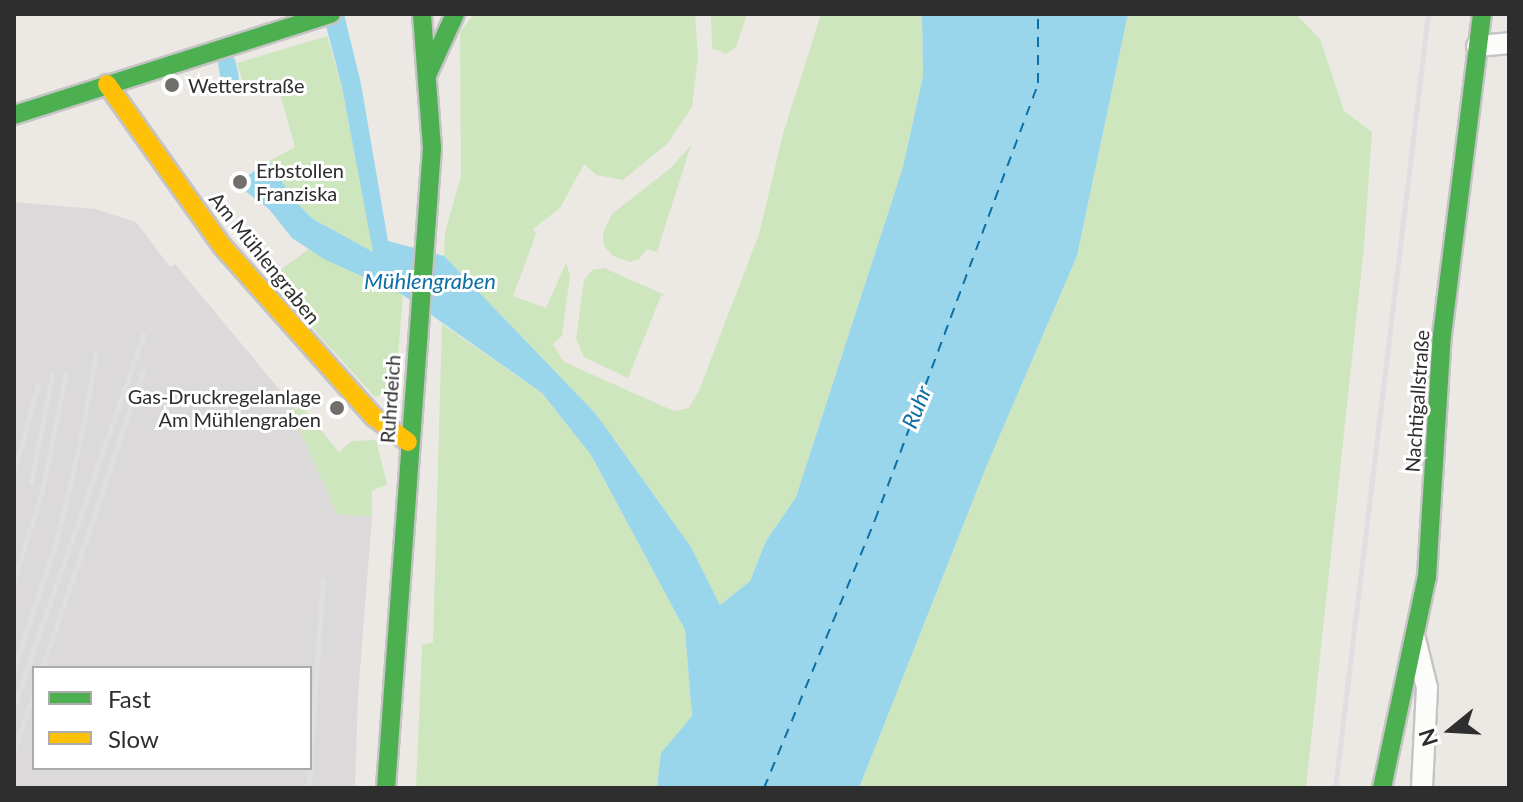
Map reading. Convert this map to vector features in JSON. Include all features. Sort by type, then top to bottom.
[{"type":"street","points":[[14,115],[331,14]]},
{"type":"street","name":"Ruhrdeich","points":[[386,788],[408,442],[432,148],[422,14]]},
{"type":"street","points":[[428,73],[455,14]]},
{"type":"street","name":"Nachtigallstraße","points":[[1382,788],[1427,577],[1442,335],[1482,14]]},
{"type":"street","points":[[1477,46],[1509,43]]},
{"type":"street","name":"Am Mühlengraben","points":[[107,84],[223,247],[374,417],[408,442]]},
{"type":"street","points":[[1415,639],[1427,688],[1422,788]]},
{"type":"shaded area","points":[[14,202],[95,209],[136,222],[170,267],[175,264],[284,395],[337,514],[372,517],[358,695],[355,788],[14,788]]},
{"type":"green space","points":[[474,14],[695,14],[698,56],[692,107],[668,143],[623,180],[596,175],[584,164],[560,208],[533,229],[536,234],[513,296],[546,308],[566,263],[570,275],[562,336],[553,344],[564,362],[674,411],[689,408],[700,388],[759,234],[783,134],[821,14],[922,14],[923,76],[903,167],[796,497],[766,541],[750,581],[720,605],[691,547],[596,414],[444,256],[445,232],[461,176],[460,32]]},
{"type":"green space","points":[[711,14],[747,14],[736,47],[726,54],[712,48]]},
{"type":"green space","points":[[1128,14],[1296,14],[1320,39],[1344,111],[1372,132],[1364,246],[1306,788],[859,788],[987,465],[1077,256]]},
{"type":"green space","points":[[327,36],[342,87],[374,253],[313,219],[294,200],[269,161],[295,147],[276,80],[244,87],[237,63]]},
{"type":"green space","points":[[691,145],[657,252],[647,249],[639,259],[630,262],[613,256],[604,246],[603,233],[612,214],[672,167]]},
{"type":"green space","points":[[309,249],[403,295],[396,380],[384,394],[375,397],[268,279]]},
{"type":"green space","points":[[604,268],[665,295],[661,296],[628,378],[584,357],[576,339],[584,280],[592,270]]},
{"type":"green space","points":[[442,324],[542,393],[591,455],[685,630],[692,716],[662,753],[657,788],[416,788],[422,645],[433,642]]},
{"type":"green space","points":[[284,395],[296,410],[301,406],[339,452],[352,441],[376,440],[387,484],[372,491],[372,517],[337,514]]},
{"type":"water","points":[[323,14],[344,14],[361,84],[388,241],[444,256],[596,414],[691,547],[720,605],[750,581],[766,541],[796,497],[903,167],[923,76],[922,14],[1128,14],[1077,256],[987,465],[859,788],[657,788],[661,753],[692,716],[685,630],[591,455],[542,393],[403,295],[324,259],[292,238],[269,209],[236,184],[269,161],[294,200],[313,219],[373,252],[342,87]]},
{"type":"waterway","points":[[227,64],[230,78]]},
{"type":"ferry route","points":[[764,788],[875,520],[1038,83],[1038,14]]},
{"type":"railway","points":[[1335,788],[1428,14]]},
{"type":"railway","points":[[14,706],[143,335]]},
{"type":"railway","points":[[14,667],[57,538],[81,437],[96,352]]},
{"type":"railway","points":[[43,666],[143,371]]},
{"type":"railway","points":[[14,579],[42,491],[66,373]]},
{"type":"railway","points":[[31,482],[52,375]]},
{"type":"railway","points":[[14,471],[38,385]]},
{"type":"railway","points":[[312,735],[323,579]]},
{"type":"railway","points":[[14,751],[32,698]]},
{"type":"railway","points":[[308,788],[310,770]]},
{"type":"traffic: fast","points":[[14,115],[331,14]]},
{"type":"traffic: fast","points":[[386,788],[432,148],[422,14]]},
{"type":"traffic: fast","points":[[428,73],[455,14]]},
{"type":"traffic: fast","points":[[1382,788],[1427,577],[1442,335],[1482,14]]},
{"type":"traffic: slow","points":[[107,84],[223,247],[374,417],[408,442]]},
{"type":"place","name":"Wetterstraße","points":[[172,85]]},
{"type":"place","name":"Erbstollen Franziska","points":[[240,182]]},
{"type":"place","name":"Gas-Druckregelanlage Am Mühlengraben","points":[[337,408]]},
{"type":"water label","name":"Mühlengraben","points":[[430,281]]},
{"type":"water label","name":"Ruhr","points":[[916,407]]}]
